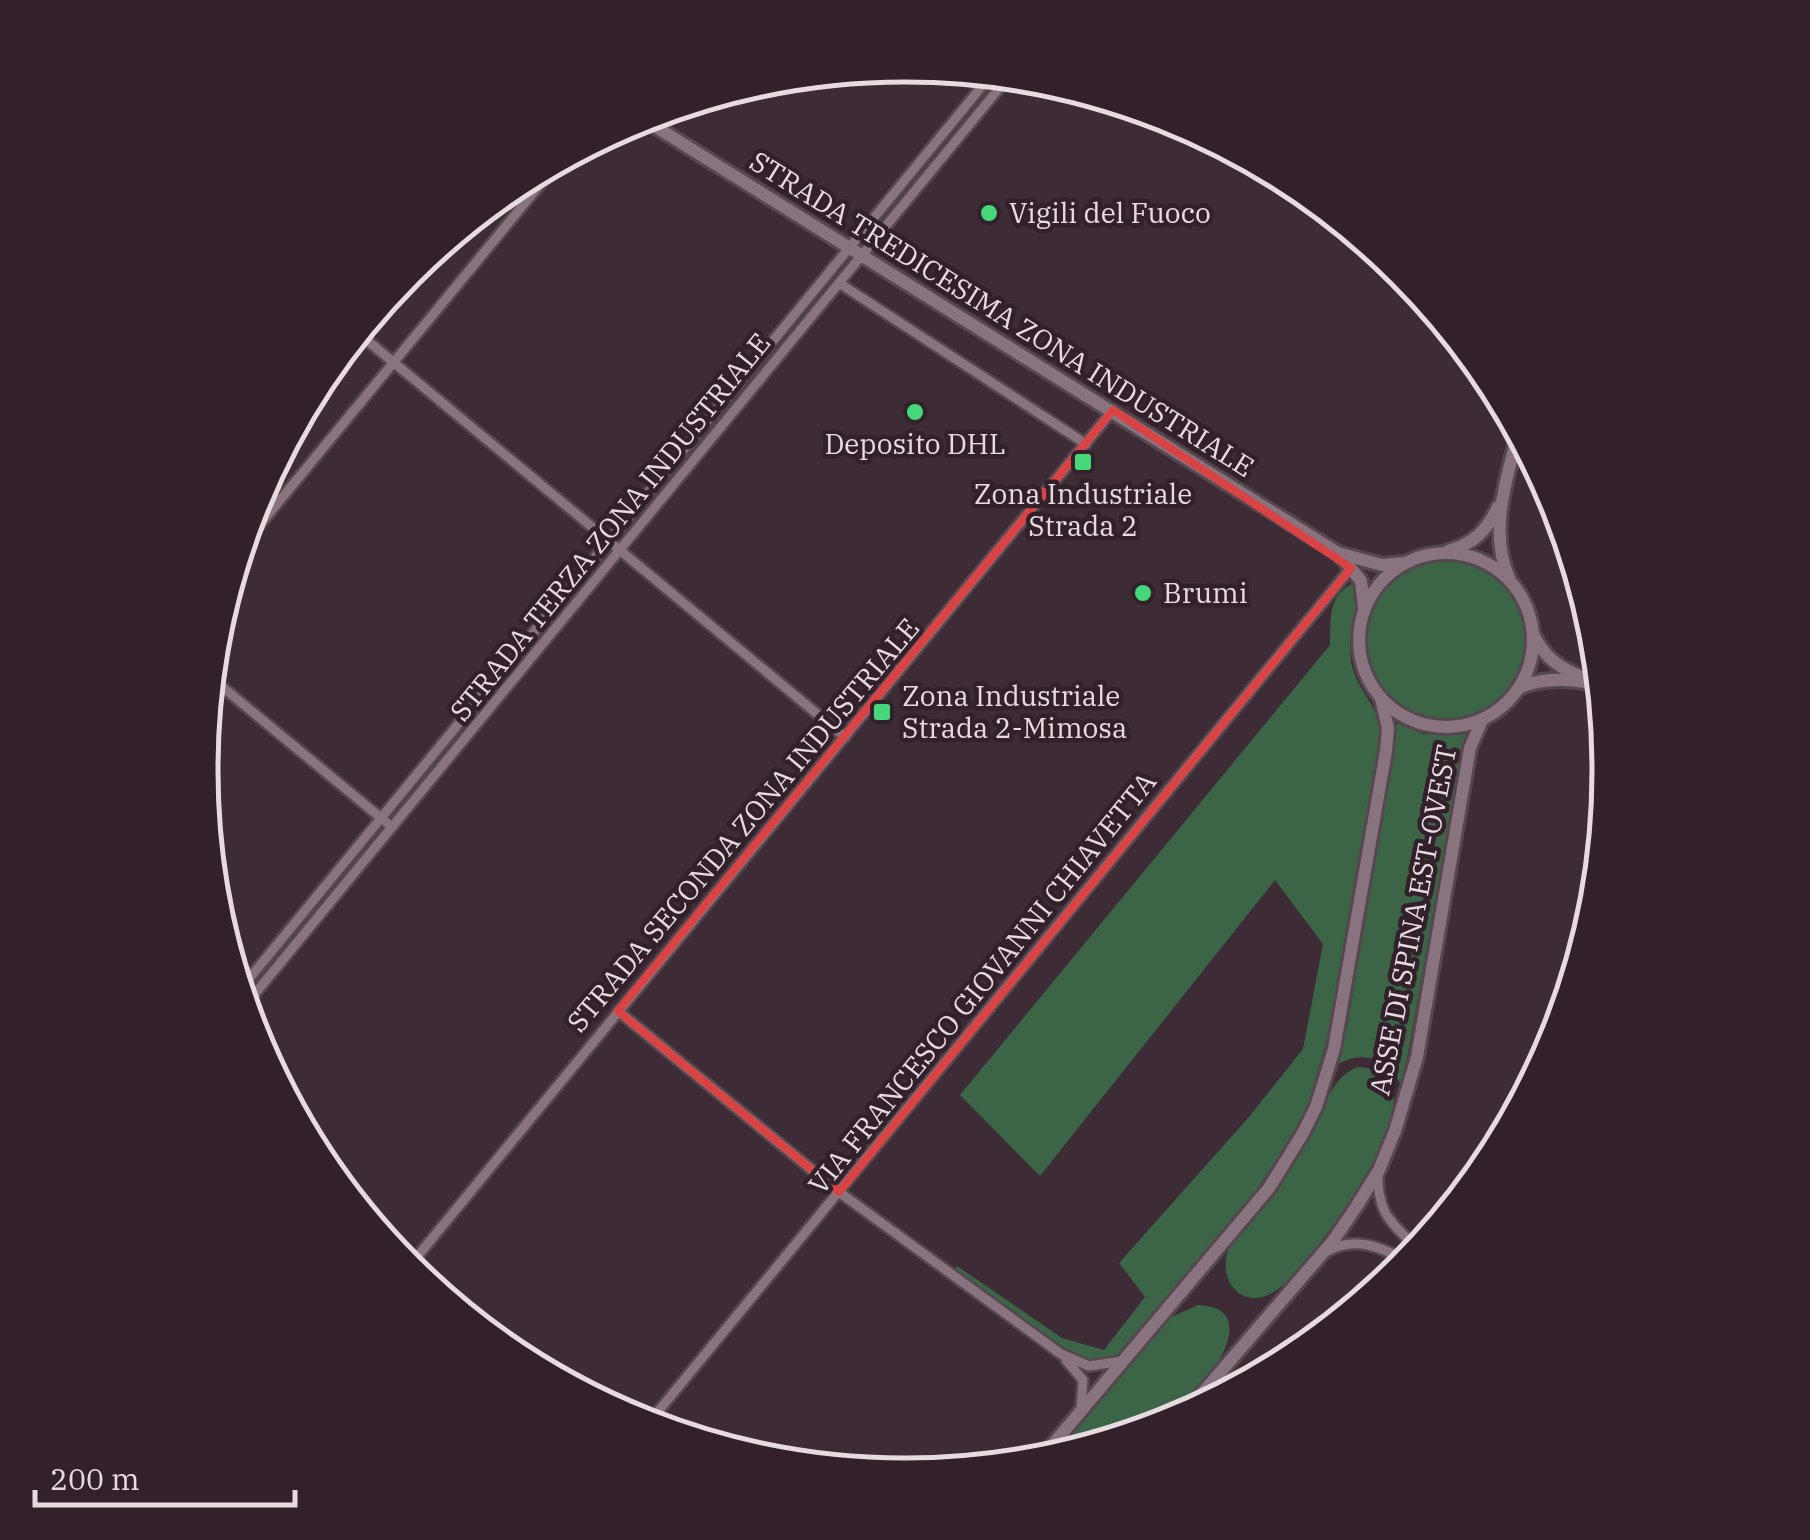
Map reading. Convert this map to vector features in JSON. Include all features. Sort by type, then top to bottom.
[{"type":"main road","name":"STRADA TREDICESIMA ZONA INDUSTRIALE","points":[[659,129],[1338,553]]},
{"type":"main road","points":[[1513,450],[1503,495],[1499,550],[1510,581],[1525,603],[1542,651],[1557,667],[1587,679]]},
{"type":"main road","points":[[1338,553],[1382,565],[1460,548],[1490,524],[1503,495]]},
{"type":"main road","points":[[1443,552],[1476,558],[1510,581]]},
{"type":"main road","points":[[1338,553],[1361,581],[1364,610],[1360,657],[1382,699],[1403,716],[1428,726],[1456,727],[1482,720],[1505,704],[1518,688],[1530,662],[1533,634]]},
{"type":"main road","points":[[1364,610],[1382,580],[1404,563]]},
{"type":"main road","points":[[1518,688],[1540,681],[1587,683]]},
{"type":"main road","name":"ASSE DI SPINA EST-OVEST","points":[[1057,1440],[1269,1188],[1316,1107],[1334,1049],[1386,750],[1388,728],[1382,699]]},
{"type":"main road","name":"ASSE DI SPINA EST-OVEST","points":[[1207,1388],[1340,1230],[1379,1170],[1413,1076],[1470,748],[1482,720]]},
{"type":"street","name":"STRADA TERZA ZONA INDUSTRIALE","points":[[255,994],[839,283],[856,250],[982,87]]},
{"type":"street","name":"STRADA TERZA ZONA INDUSTRIALE","points":[[250,978],[767,346],[999,89]]},
{"type":"street","points":[[267,514],[534,191]]},
{"type":"street","points":[[839,283],[1086,444]]},
{"type":"street","points":[[368,342],[845,737]]},
{"type":"street","points":[[767,346],[777,357]]},
{"type":"street","name":"STRADA SECONDA ZONA INDUSTRIALE","points":[[418,1255],[1114,410]]},
{"type":"street","name":"VIA FRANCESCO GIOVANNI CHIAVETTA","points":[[658,1411],[1350,568]]},
{"type":"street","points":[[506,665],[518,676]]},
{"type":"street","points":[[222,687],[392,827]]},
{"type":"street","points":[[350,854],[362,864]]},
{"type":"street","points":[[618,1011],[839,1192],[1061,1354],[1089,1366],[1124,1360]]},
{"type":"street","points":[[1379,1170],[1382,1210],[1408,1238]]},
{"type":"street","points":[[1311,1266],[1333,1248],[1351,1243],[1392,1255]]},
{"type":"street","points":[[1061,1354],[1083,1380],[1079,1414]]},
{"type":"highlighted area","points":[[1113,410],[1351,568],[839,1192],[618,1011]]},
{"type":"green space","points":[[1446,561],[1477,567],[1503,584],[1520,610],[1526,641],[1520,672],[1503,698],[1477,715],[1446,721],[1415,715],[1389,698],[1372,672],[1366,641],[1372,610],[1389,584],[1415,567]]},
{"type":"green space","points":[[1352,584],[1357,597],[1352,666],[1381,730],[1332,1022],[1308,1105],[1297,1129],[1256,1191],[1120,1353],[1102,1361],[1081,1360],[955,1270],[957,1266],[1062,1338],[1104,1350],[1145,1297],[1119,1263],[1248,1118],[1303,1049],[1323,944],[1275,880],[1040,1176],[960,1095],[1330,645],[1334,602]]},
{"type":"green space","points":[[1397,723],[1423,734],[1466,734],[1402,1086],[1390,1069],[1375,1060],[1357,1057],[1338,1064]]},
{"type":"green space","points":[[1357,1067],[1384,1075],[1394,1095],[1390,1123],[1377,1155],[1337,1220],[1290,1278],[1261,1297],[1242,1295],[1229,1282],[1228,1251],[1299,1155],[1332,1089]]},
{"type":"green space","points":[[1198,1305],[1219,1310],[1229,1322],[1221,1357],[1198,1392],[1126,1421],[1067,1438],[1169,1318]]},
{"type":"place","name":"Vigili del Fuoco","points":[[989,213]]},
{"type":"place","name":"Deposito DHL","points":[[915,412]]},
{"type":"place","name":"Zona Industriale Strada 2","points":[[1083,462]]},
{"type":"place","name":"Brumi","points":[[1143,593]]},
{"type":"place","name":"Zona Industriale Strada 2-Mimosa","points":[[882,712]]}]
